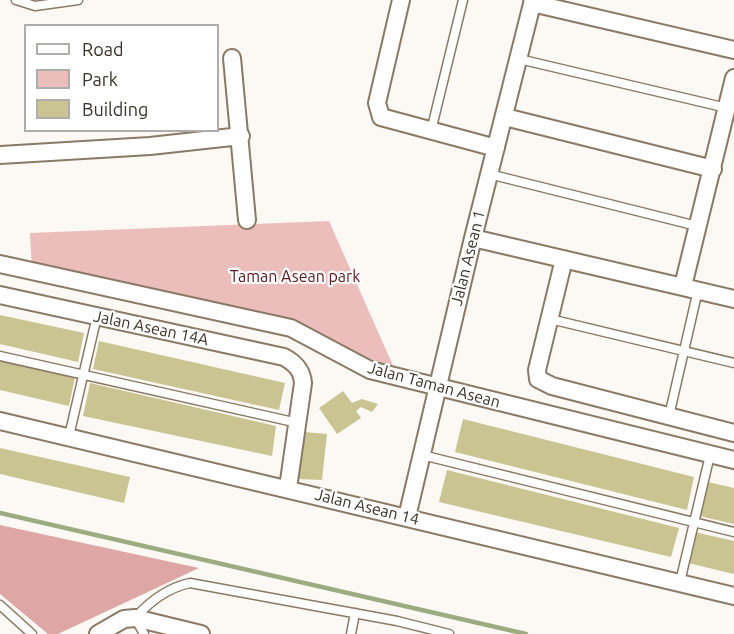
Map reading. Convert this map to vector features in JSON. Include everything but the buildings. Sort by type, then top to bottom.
[{"type":"street","points":[[401,0],[377,103],[378,111],[386,120],[496,148]]},
{"type":"street","points":[[533,1],[734,50]]},
{"type":"street","name":"Jalan Asean 1","points":[[407,518],[473,238],[533,1]]},
{"type":"street","points":[[232,58],[247,220]]},
{"type":"street","points":[[690,287],[697,226],[734,78]]},
{"type":"street","points":[[505,117],[712,169]]},
{"type":"street","points":[[0,155],[150,146],[241,136]]},
{"type":"street","points":[[473,238],[734,299]]},
{"type":"street","points":[[564,259],[537,370],[538,379],[544,384],[734,433]]},
{"type":"street","name":"Jalan Taman Asean","points":[[0,264],[291,328],[362,367],[734,460]]},
{"type":"street","name":"Jalan Asean 14A","points":[[0,295],[284,357],[298,368],[303,383],[299,423]]},
{"type":"street","name":"Jalan Asean 14","points":[[0,420],[734,596]]},
{"type":"street","points":[[288,488],[299,423]]},
{"type":"street","points":[[98,634],[124,619],[135,618],[201,634]]},
{"type":"lane","points":[[16,0],[35,6],[78,0]]},
{"type":"lane","points":[[431,131],[463,0]]},
{"type":"lane","points":[[519,59],[727,108]]},
{"type":"lane","points":[[489,174],[697,226]]},
{"type":"lane","points":[[669,416],[685,350],[690,287]]},
{"type":"lane","points":[[69,436],[97,316]]},
{"type":"lane","points":[[550,319],[734,363]]},
{"type":"lane","points":[[0,356],[299,423]]},
{"type":"lane","points":[[422,455],[734,532]]},
{"type":"lane","points":[[680,582],[710,455]]},
{"type":"lane","points":[[144,634],[135,618],[150,601],[161,594],[190,583],[355,613],[449,634]]},
{"type":"lane","points":[[0,605],[32,634]]},
{"type":"lane","points":[[351,634],[355,613]]},
{"type":"green space","name":"Taman Asean park","points":[[329,221],[398,377],[299,332],[32,271],[30,233]]},
{"type":"shaded area","points":[[0,525],[199,568],[58,634],[48,634],[0,594]]},
{"type":"waterway","points":[[0,513],[526,634]]}]
